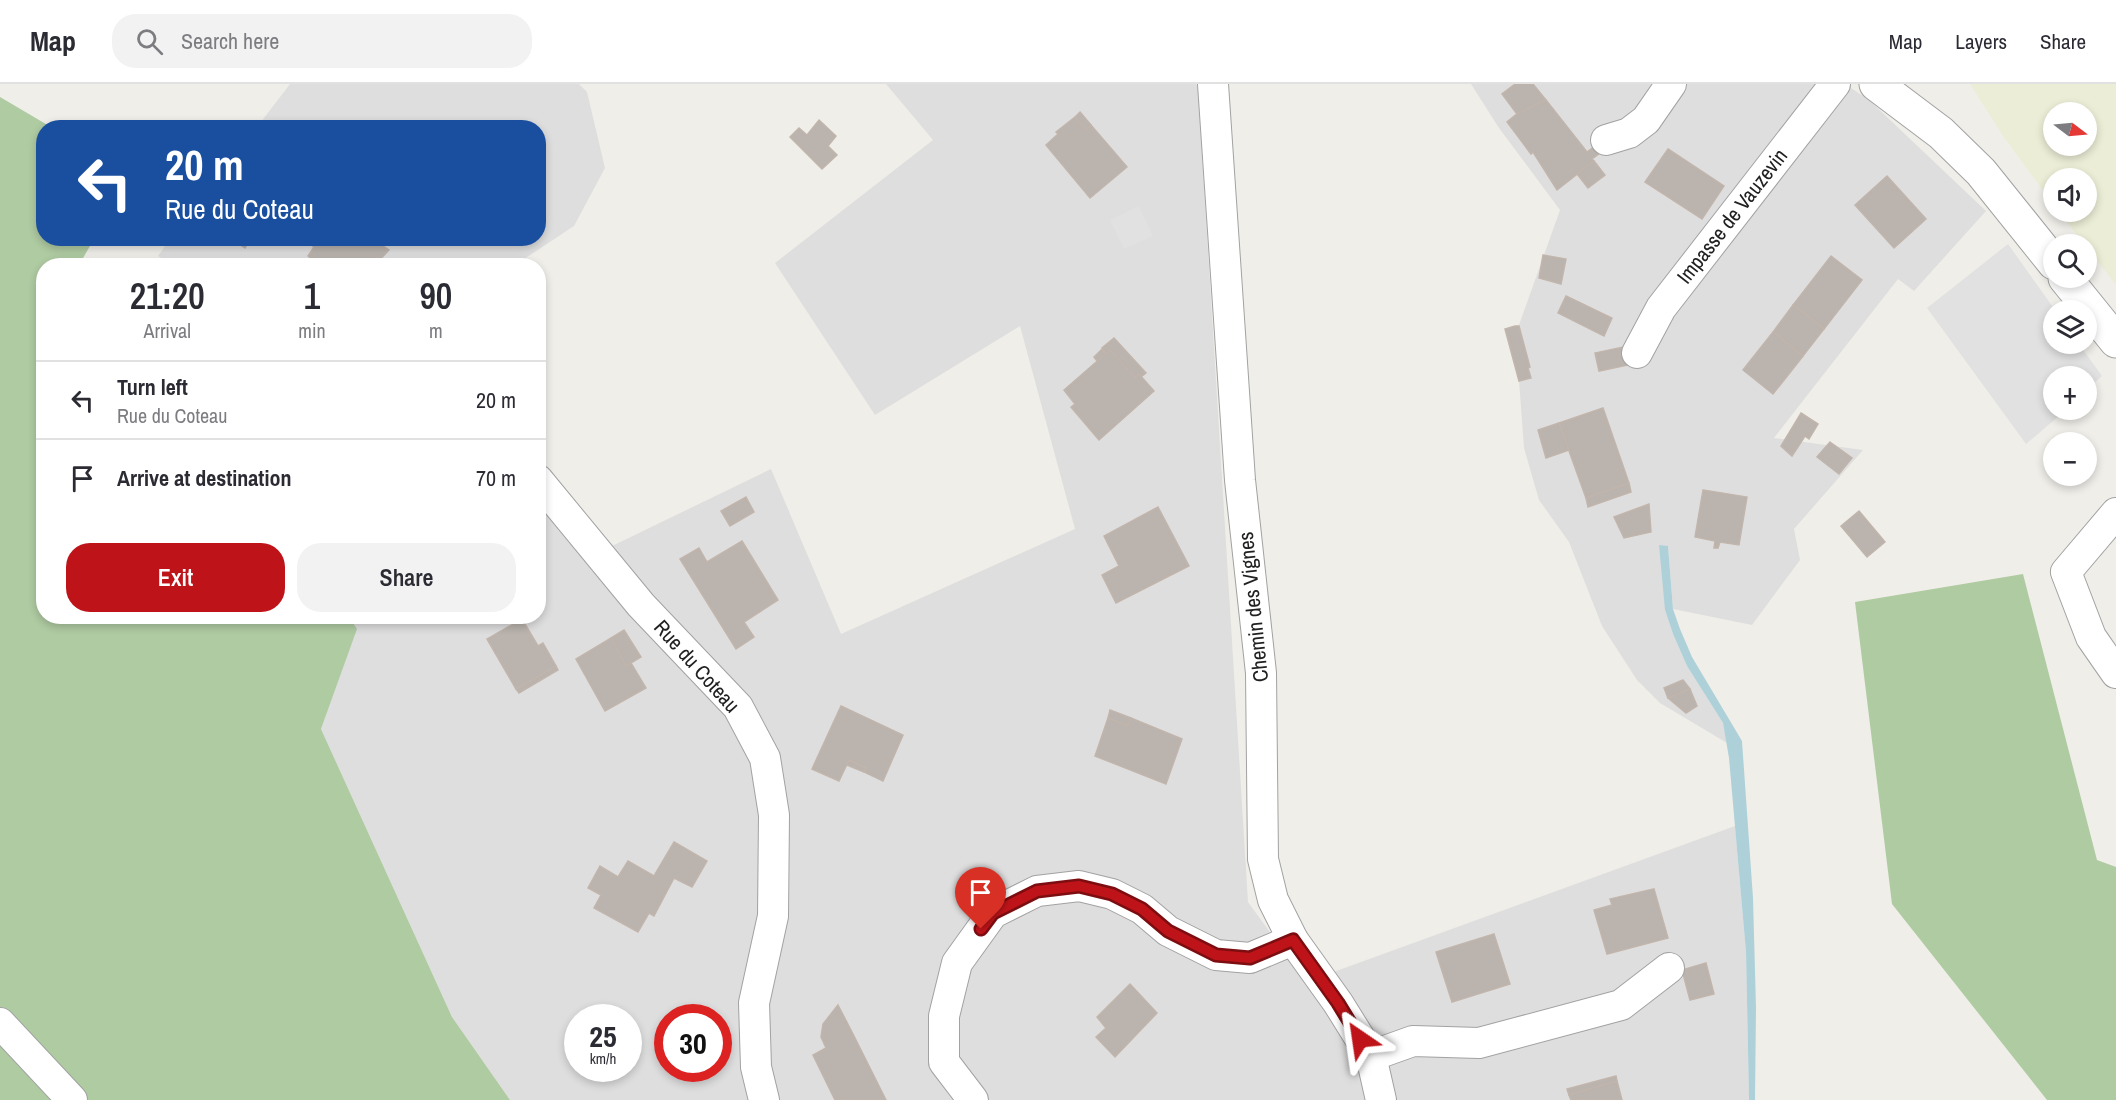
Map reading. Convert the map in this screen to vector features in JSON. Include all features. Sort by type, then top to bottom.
[{"type":"street","name":"Chemin des Vignes","points":[[1213,84],[1240,480],[1262,673],[1263,859],[1273,900],[1293,940],[1338,1003],[1371,1056],[1381,1100]]},
{"type":"street","points":[[1606,140],[1629,133],[1646,120],[1671,84]]},
{"type":"street","name":"Impasse de Vauzevin","points":[[1637,353],[1661,308],[1835,84]]},
{"type":"street","points":[[1876,84],[1941,133],[1981,172],[2043,249]]},
{"type":"street","points":[[2073,288],[2116,341]]},
{"type":"street","name":"Rue du Coteau","points":[[546,490],[641,605],[738,707],[765,758],[774,815],[773,916],[754,1003],[756,1067],[764,1100]]},
{"type":"street","points":[[2116,513],[2066,572],[2091,637],[2116,673]]},
{"type":"street","points":[[973,1100],[944,1062],[944,1016],[957,963],[993,913],[1037,891],[1079,886],[1112,894],[1142,909],[1168,931],[1216,955],[1250,958],[1293,940]]},
{"type":"street","points":[[1371,1056],[1413,1041],[1479,1043],[1621,1005],[1669,968]]},
{"type":"street","points":[[0,1023],[72,1100]]},
{"type":"shaded area","points":[[290,84],[579,84],[587,92],[605,168],[574,226],[546,245],[546,120],[262,120]]},
{"type":"shaded area","points":[[886,84],[1196,84],[1198,87],[1248,902],[1306,982],[1735,826],[1746,952],[1749,1100],[510,1100],[452,1017],[321,729],[356,630],[353,624],[546,624],[546,480],[610,547],[771,469],[841,634],[1075,529],[1020,326],[875,415],[775,263],[933,140]]},
{"type":"shaded area","points":[[1471,84],[1845,84],[1869,100],[1986,211],[1914,291],[1898,279],[1774,438],[1863,450],[1794,529],[1800,560],[1752,625],[1673,609],[1668,546],[1665,610],[1687,666],[1723,723],[1727,743],[1660,703],[1637,680],[1602,626],[1569,542],[1539,500],[1524,448],[1519,381],[1505,329],[1519,325],[1560,210],[1499,128]]},
{"type":"shaded area","points":[[1139,206],[1153,236],[1124,249],[1110,220]]},
{"type":"shaded area","points":[[2008,244],[2048,300],[2043,300],[2043,354],[2086,354],[2095,366],[2043,366],[2043,420],[2054,420],[2026,444],[1927,308]]},
{"type":"shaded area","points":[[165,246],[544,246],[526,258],[161,258],[158,256]]},
{"type":"shaded area","points":[[2097,369],[2102,376],[2097,381]]},
{"type":"green space","points":[[1970,84],[2116,84],[2116,285],[2097,261],[2097,234],[2076,234],[2067,222],[2097,222],[2097,168],[2043,168],[2043,190],[2003,136]]},
{"type":"green space","points":[[0,97],[39,120],[36,120],[36,246],[90,246],[83,258],[36,258],[36,624],[354,624],[357,629],[321,729],[452,1017],[510,1100],[0,1100]]},
{"type":"green space","points":[[2023,574],[2097,860],[2116,867],[2116,1100],[2047,1100],[1892,904],[1855,602]]},
{"type":"water","points":[[1659,545],[1668,546],[1673,609],[1680,629],[1692,657],[1742,741],[1753,898],[1756,1008],[1755,1100],[1749,1100],[1746,952],[1729,758],[1723,723],[1687,666],[1673,634],[1665,610]]},
{"type":"building","points":[[1515,84],[1533,84],[1546,100],[1517,114],[1502,94]]},
{"type":"building","points":[[1546,100],[1587,152],[1595,146],[1600,153],[1592,159],[1594,161],[1557,190],[1533,152],[1531,154],[1507,122],[1517,114]]},
{"type":"building","points":[[1080,112],[1091,125],[1086,130],[1075,117]]},
{"type":"building","points":[[1075,117],[1086,130],[1091,125],[1127,167],[1090,198],[1046,145],[1058,134],[1056,132]]},
{"type":"building","points":[[819,120],[836,136],[828,146],[837,155],[822,169],[790,137],[799,128],[807,135]]},
{"type":"building","points":[[1668,149],[1724,186],[1702,219],[1645,182]]},
{"type":"building","points":[[1594,161],[1605,175],[1588,188],[1577,174]]},
{"type":"building","points":[[1887,176],[1926,219],[1894,248],[1855,205]]},
{"type":"building","points":[[383,246],[389,250],[382,258],[310,258],[308,256],[314,247]]},
{"type":"building","points":[[1543,255],[1566,259],[1561,284],[1539,278]]},
{"type":"building","points":[[1831,256],[1862,280],[1824,329],[1793,305]]},
{"type":"building","points":[[1566,296],[1612,318],[1604,336],[1558,313]]},
{"type":"building","points":[[1793,305],[1824,329],[1803,356],[1773,332]]},
{"type":"building","points":[[1519,326],[1531,378],[1519,381],[1505,329]]},
{"type":"building","points":[[1773,332],[1803,356],[1773,394],[1743,370]]},
{"type":"building","points":[[1114,338],[1146,373],[1141,377],[1139,374],[1135,378],[1110,350],[1106,354],[1102,348]]},
{"type":"building","points":[[1624,347],[1628,365],[1599,371],[1595,353]]},
{"type":"building","points":[[1102,349],[1106,354],[1097,361],[1094,357]]},
{"type":"building","points":[[1110,350],[1135,378],[1139,374],[1154,391],[1099,440],[1071,407],[1075,404],[1064,390]]},
{"type":"building","points":[[1603,408],[1629,483],[1586,498],[1559,423]]},
{"type":"building","points":[[1801,413],[1818,424],[1809,439],[1805,436],[1792,456],[1781,446]]},
{"type":"building","points":[[1559,423],[1569,450],[1546,458],[1538,430]]},
{"type":"building","points":[[1830,442],[1852,458],[1839,474],[1817,457]]},
{"type":"building","points":[[1629,483],[1631,492],[1588,507],[1586,498]]},
{"type":"building","points":[[1703,490],[1747,497],[1739,545],[1720,542],[1718,548],[1714,548],[1715,541],[1695,537]]},
{"type":"building","points":[[746,497],[754,512],[730,526],[721,511]]},
{"type":"building","points":[[1649,504],[1651,532],[1624,538],[1614,517]]},
{"type":"building","points":[[1158,507],[1189,566],[1116,603],[1102,575],[1119,566],[1104,536]]},
{"type":"building","points":[[1859,511],[1885,542],[1867,557],[1841,526]]},
{"type":"building","points":[[742,541],[778,600],[744,622],[754,637],[736,649],[680,559],[699,548],[707,562]]},
{"type":"building","points":[[513,624],[525,624],[538,646],[543,643],[556,666],[516,689],[487,639]]},
{"type":"building","points":[[624,630],[641,657],[626,666],[611,638]]},
{"type":"building","points":[[611,638],[626,666],[631,663],[646,688],[605,711],[576,659]]},
{"type":"building","points":[[556,666],[558,670],[519,693],[516,689]]},
{"type":"building","points":[[1683,680],[1690,689],[1668,698],[1664,688]]},
{"type":"building","points":[[1690,689],[1697,706],[1686,713],[1668,698]]},
{"type":"building","points":[[841,706],[903,735],[883,781],[864,772],[866,768],[849,760],[839,781],[812,769]]},
{"type":"building","points":[[1110,710],[1131,718],[1128,726],[1108,718]]},
{"type":"building","points":[[1108,718],[1128,726],[1131,718],[1182,739],[1166,784],[1095,756]]},
{"type":"building","points":[[849,760],[866,768],[864,772],[847,765]]},
{"type":"building","points":[[674,842],[707,861],[692,887],[674,878],[654,916],[649,913],[638,932],[594,908],[601,895],[588,888],[600,866],[618,877],[628,861],[654,876]]},
{"type":"building","points":[[1654,889],[1668,938],[1607,954],[1594,910],[1612,905],[1610,899]]},
{"type":"building","points":[[1494,934],[1510,984],[1452,1002],[1436,952]]},
{"type":"building","points":[[1706,963],[1714,994],[1690,1000],[1682,970]]},
{"type":"building","points":[[1130,984],[1157,1013],[1115,1057],[1096,1037],[1106,1028],[1097,1017]]},
{"type":"building","points":[[838,1005],[886,1100],[835,1100],[813,1055],[826,1048],[821,1037],[823,1024]]},
{"type":"building","points":[[1616,1076],[1617,1081],[1569,1095],[1567,1089]]},
{"type":"building","points":[[1617,1081],[1622,1100],[1571,1100],[1569,1095]]},
{"type":"route","points":[[981,929],[993,913],[1037,891],[1079,886],[1112,894],[1142,909],[1168,931],[1216,955],[1250,958],[1293,940],[1338,1003],[1360,1039]]}]
